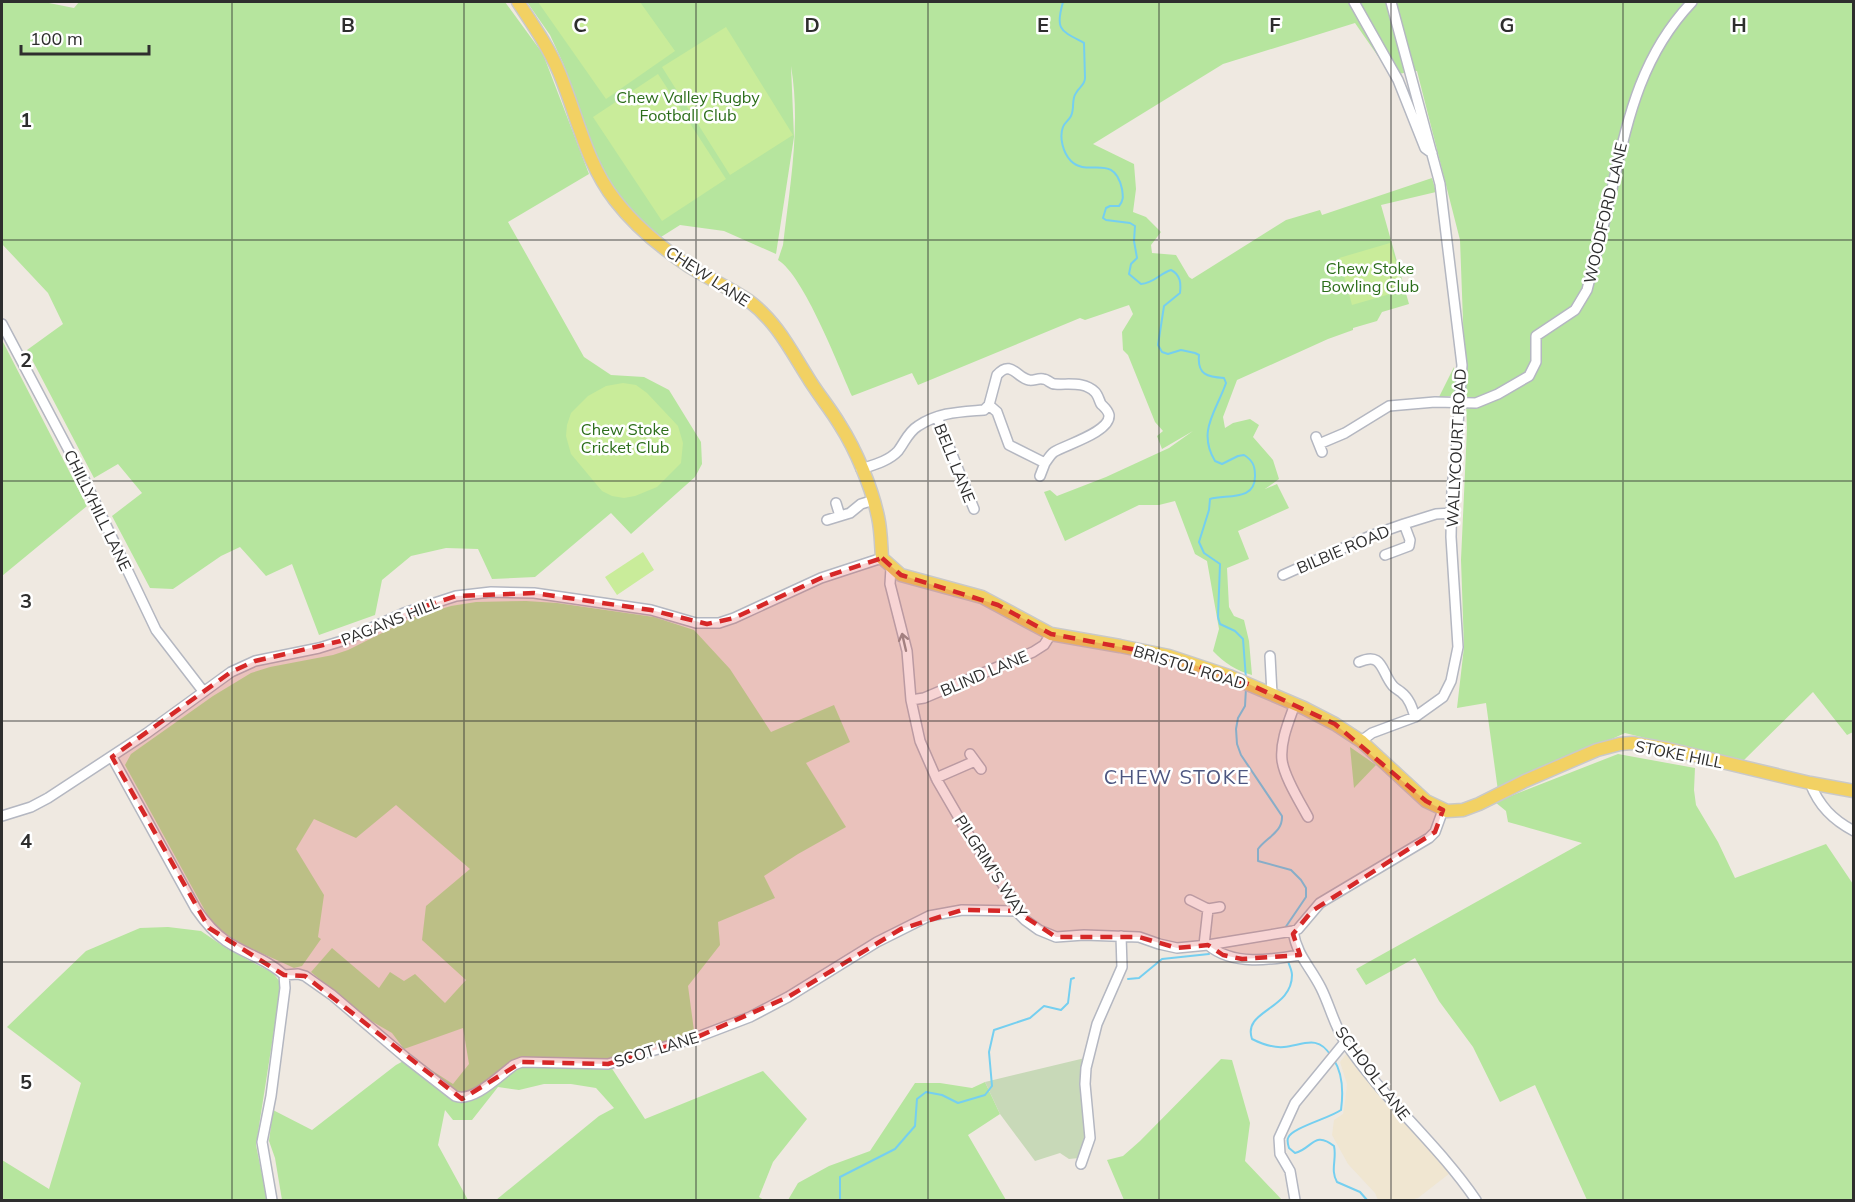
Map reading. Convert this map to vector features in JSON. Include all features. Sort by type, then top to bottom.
[{"type":"main road","name":"CHEW LANE","points":[[518,2],[547,45],[589,155],[598,175],[615,200],[652,238],[688,266],[750,302],[768,318],[790,347],[821,399],[840,424],[861,469],[879,519],[882,558]]},
{"type":"main road","name":"BRISTOL ROAD","points":[[882,558],[901,575],[982,597],[1051,634],[1169,656],[1246,683],[1295,704],[1335,724],[1360,741],[1426,801],[1443,810]]},
{"type":"main road","name":"STOKE HILL","points":[[1443,810],[1468,808],[1571,760],[1603,748],[1632,743],[1854,791]]},
{"type":"street","points":[[1354,2],[1398,80],[1425,148],[1432,153]]},
{"type":"street","name":"WALLYCOURT ROAD","points":[[1360,741],[1372,733],[1415,717],[1443,697],[1451,681],[1456,661],[1458,631],[1452,559],[1452,513],[1462,365],[1443,202],[1391,2]]},
{"type":"street","name":"WOODFORD LANE","points":[[1460,403],[1476,404],[1529,376],[1536,362],[1536,336],[1575,310],[1587,290],[1627,121],[1638,87],[1680,14],[1692,2]]},
{"type":"street","name":"CHILLYHILL LANE","points":[[2,324],[84,479],[156,630],[203,691]]},
{"type":"street","points":[[861,469],[884,461],[896,453],[909,433],[918,425],[948,412],[984,410],[989,405],[997,375],[1006,369],[1012,369],[1028,380],[1042,379],[1053,384],[1074,383],[1096,392],[1108,415],[1108,422],[1104,427],[1051,454],[1040,476]]},
{"type":"street","points":[[1319,444],[1345,433],[1383,409],[1397,404],[1460,403]]},
{"type":"street","points":[[989,405],[996,412],[1009,445],[1045,463]]},
{"type":"street","points":[[1364,408],[1370,417]]},
{"type":"street","name":"BELL LANE","points":[[937,417],[974,509]]},
{"type":"street","points":[[827,520],[850,513],[861,504],[874,500]]},
{"type":"street","points":[[836,503],[840,516]]},
{"type":"street","name":"BILBIE ROAD","points":[[1283,575],[1370,536],[1436,514],[1452,513]]},
{"type":"street","points":[[1384,555],[1409,546],[1410,540],[1404,524]]},
{"type":"street","name":"PAGANS HILL","points":[[2,816],[31,807],[48,798],[147,733],[231,672],[255,661],[319,648],[345,640],[404,613],[456,596],[491,592],[534,594],[651,610],[707,624],[734,618],[821,578],[882,558]]},
{"type":"street","name":"PILGRIM'S WAY","points":[[891,568],[890,584],[907,651],[911,700],[920,741],[936,778],[973,842],[1013,898],[1017,911],[1025,920],[1039,930],[1056,937],[1139,937],[1177,948],[1292,932]]},
{"type":"street","name":"BLIND LANE","points":[[911,700],[924,698],[1033,652],[1044,645],[1051,634]]},
{"type":"street","points":[[1270,656],[1272,694]]},
{"type":"street","points":[[1359,662],[1366,658],[1382,664],[1394,687],[1410,701],[1415,717]]},
{"type":"street","points":[[1295,704],[1288,723],[1282,758],[1284,770],[1295,782],[1308,817]]},
{"type":"street","points":[[112,757],[196,909],[209,928],[227,942],[264,959],[284,975],[284,999],[262,1143],[272,1200]]},
{"type":"street","points":[[936,778],[975,761]]},
{"type":"street","points":[[1810,783],[1816,799],[1826,812],[1854,831]]},
{"type":"street","points":[[1292,932],[1298,929],[1320,903],[1429,838],[1435,832],[1443,810]]},
{"type":"street","points":[[1190,900],[1208,909],[1220,908]]},
{"type":"street","points":[[1208,909],[1206,945],[1223,955],[1250,959],[1291,957]]},
{"type":"street","name":"SCOT LANE","points":[[284,975],[304,976],[323,989],[405,1057],[462,1099],[471,1097],[514,1065],[522,1062],[608,1064],[695,1038],[750,1017],[803,989],[878,942],[929,916],[962,910],[1017,911]]},
{"type":"street","name":"SCHOOL LANE","points":[[1292,932],[1296,948],[1291,957],[1322,990],[1331,1017],[1345,1042],[1404,1114],[1462,1179],[1476,1200]]},
{"type":"street","points":[[1081,1164],[1090,1138],[1085,1084],[1086,1068],[1097,1024],[1122,967],[1121,936]]},
{"type":"street","points":[[1295,1200],[1290,1171],[1280,1154],[1279,1138],[1295,1103],[1345,1042]]},
{"type":"highlighted area","points":[[882,558],[901,575],[998,605],[1051,634],[1169,656],[1251,685],[1335,724],[1426,801],[1443,810],[1435,832],[1312,911],[1293,934],[1300,955],[1242,959],[1223,955],[1208,945],[1177,948],[1139,937],[1056,937],[1016,911],[962,910],[901,929],[788,997],[695,1038],[608,1064],[522,1062],[462,1099],[305,976],[284,975],[209,928],[112,757],[231,672],[255,661],[345,640],[404,613],[456,596],[534,593],[651,610],[707,624],[734,618],[821,578]]},
{"type":"shaded area","points":[[1347,1053],[1380,1097],[1450,1173],[1418,1198],[1378,1200],[1375,1193],[1348,1164],[1332,1135],[1334,1120],[1343,1114],[1347,1084],[1340,1062]]},
{"type":"green space","name":"Chew Stoke Cricket Club","points":[[2,2],[44,2],[74,8],[79,2],[505,2],[543,54],[589,174],[508,222],[584,357],[611,375],[644,377],[669,390],[701,442],[702,464],[695,477],[631,534],[611,513],[535,577],[492,579],[478,549],[446,548],[411,556],[382,580],[375,615],[319,635],[292,564],[266,576],[240,547],[221,556],[173,589],[150,588],[112,516],[142,493],[118,464],[94,478],[27,350],[63,324],[48,293],[2,244]]},
{"type":"green space","points":[[527,2],[1853,2],[1853,732],[1847,735],[1813,692],[1742,762],[1625,733],[1498,791],[1486,703],[1457,708],[1464,647],[1461,560],[1467,428],[1460,240],[1417,71],[1391,75],[1355,23],[1223,64],[1093,144],[1134,164],[1136,189],[1133,212],[1146,217],[1161,232],[1151,245],[1152,253],[1176,255],[1192,279],[1286,220],[1320,210],[1322,215],[1432,178],[1436,192],[1381,205],[1409,304],[1382,312],[1377,321],[1353,328],[1353,330],[1237,380],[1223,417],[1225,428],[1233,423],[1250,419],[1259,425],[1253,437],[1273,460],[1279,479],[1265,489],[1277,484],[1289,508],[1238,531],[1249,559],[1227,568],[1229,607],[1234,616],[1244,620],[1249,641],[1252,675],[1231,666],[1213,651],[1219,629],[1207,561],[1195,554],[1175,501],[1159,505],[1139,505],[1065,541],[1044,492],[1050,490],[1057,496],[1106,477],[1169,448],[1193,431],[1162,449],[1157,436],[1163,431],[1155,422],[1128,355],[1123,350],[1122,332],[1133,314],[1129,305],[1085,320],[1080,318],[918,385],[912,373],[852,396],[809,302],[788,269],[778,260],[783,245],[795,133],[791,66],[794,137],[776,254],[724,231],[680,225],[661,237],[634,220],[613,189],[597,157],[563,63],[550,35]]},
{"type":"green space","points":[[538,2],[640,2],[675,51],[606,99]]},
{"type":"green space","name":"Chew Valley Rugby Football Club","points":[[726,27],[793,135],[730,175],[662,67]]},
{"type":"green space","points":[[658,74],[726,179],[662,221],[593,117]]},
{"type":"green space","name":"Chew Stoke Bowling Club","points":[[1390,243],[1404,290],[1352,305],[1339,258]]},
{"type":"green space","points":[[2,340],[87,506],[2,576]]},
{"type":"green space","points":[[1454,367],[1456,391],[1451,396],[1439,397]]},
{"type":"green space","name":"Chew Stoke Cricket Club","points":[[623,383],[636,385],[647,393],[678,426],[683,443],[681,463],[657,487],[624,498],[602,491],[571,454],[566,436],[571,413],[588,396],[606,386]]},
{"type":"green space","points":[[643,552],[654,570],[617,595],[605,577]]},
{"type":"green space","points":[[476,602],[557,603],[654,617],[694,630],[730,669],[771,732],[834,705],[850,742],[806,763],[846,827],[764,876],[775,898],[718,922],[720,945],[688,986],[695,1038],[609,1064],[645,1119],[763,1071],[807,1119],[773,1162],[759,1197],[764,1200],[496,1200],[599,1116],[614,1108],[596,1088],[571,1084],[544,1084],[519,1090],[498,1087],[472,1120],[453,1120],[445,1110],[438,1145],[468,1200],[282,1200],[275,1158],[269,1141],[273,1110],[312,1130],[396,1065],[411,1057],[453,1084],[469,1064],[463,1028],[404,1049],[392,1033],[366,1018],[311,972],[332,948],[379,988],[390,972],[404,981],[415,974],[445,1003],[466,980],[422,940],[426,906],[470,869],[396,805],[356,838],[314,819],[296,849],[324,895],[318,937],[321,939],[302,966],[294,968],[237,941],[217,927],[209,918],[125,765],[131,754],[213,696],[251,673],[348,650],[414,617],[451,606]]},
{"type":"green space","points":[[1350,747],[1376,765],[1354,788]]},
{"type":"green space","points":[[1618,754],[1695,768],[1696,805],[1718,842],[1735,878],[1826,844],[1853,884],[1853,1200],[1587,1200],[1535,1085],[1500,1102],[1473,1047],[1439,1001],[1415,958],[1366,985],[1356,969],[1582,843],[1508,822],[1506,811],[1495,802]]},
{"type":"green space","points":[[168,927],[201,931],[226,948],[273,973],[280,982],[256,1145],[267,1200],[2,1200],[2,1160],[49,1189],[81,1083],[7,1027],[86,951],[140,928]]},
{"type":"green space","points":[[1085,1058],[1087,1134],[1079,1158],[1069,1159],[1060,1153],[1035,1161],[1000,1114],[985,1082]]},
{"type":"green space","points":[[1221,1059],[1232,1060],[1250,1123],[1245,1161],[1282,1200],[1124,1200],[1107,1160],[1123,1156],[1140,1141]]},
{"type":"green space","points":[[985,1082],[1000,1114],[968,1135],[1006,1200],[788,1200],[798,1183],[829,1166],[870,1151],[915,1083],[940,1083],[972,1088]]},
{"type":"waterway","points":[[1063,2],[1060,24],[1065,32],[1084,43],[1085,78],[1073,101],[1071,116],[1063,127],[1061,135],[1064,149],[1068,158],[1078,166],[1107,168],[1113,171],[1118,178],[1122,189],[1122,202],[1119,206],[1106,208],[1103,218],[1135,226],[1134,241],[1137,258],[1131,264],[1129,274],[1141,284],[1171,270],[1179,277],[1180,293],[1164,306],[1158,345],[1162,352],[1168,354],[1181,350],[1195,353],[1199,355],[1200,367],[1205,374],[1224,378],[1226,383],[1208,431],[1210,450],[1215,461],[1222,464],[1244,455],[1251,461],[1254,468],[1254,484],[1251,489],[1239,495],[1210,499],[1199,542],[1204,553],[1220,564],[1218,617],[1220,624],[1235,631],[1243,639],[1246,679]]},
{"type":"waterway","points":[[1246,688],[1245,706],[1238,718],[1236,729],[1237,744],[1241,755],[1282,816],[1280,826],[1258,849],[1258,861],[1291,870],[1306,888],[1306,897],[1285,928]]},
{"type":"waterway","points":[[1128,979],[1139,978],[1162,959],[1209,954]]},
{"type":"waterway","points":[[1288,961],[1292,973],[1290,987],[1277,1003],[1254,1022],[1251,1029],[1252,1039],[1280,1047],[1315,1043],[1326,1049],[1331,1056]]},
{"type":"waterway","points":[[840,1200],[840,1177],[895,1149],[915,1126],[917,1099],[926,1092],[942,1095],[958,1103],[985,1095],[992,1086],[989,1052],[994,1030],[1030,1018],[1044,1006],[1061,1010],[1068,1003],[1071,979],[1074,978]]},
{"type":"waterway","points":[[1334,1060],[1342,1085],[1341,1110],[1291,1134],[1288,1138],[1288,1146],[1295,1153],[1317,1140],[1334,1146],[1334,1173],[1337,1182],[1360,1192],[1367,1200]]},
{"type":"district","name":"CHEW STOKE","points":[[1177,777]]}]
